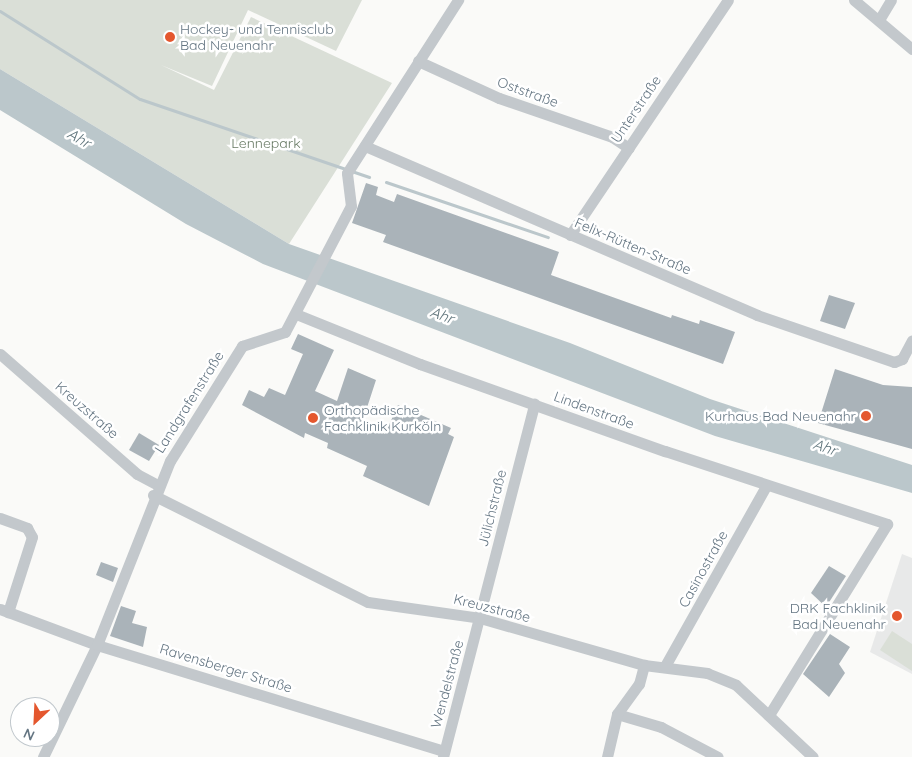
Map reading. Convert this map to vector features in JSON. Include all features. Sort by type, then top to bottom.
[{"type":"street","name":"Landgrafenstraße","points":[[43,757],[97,646],[156,490],[242,346],[285,332],[336,241],[351,206],[349,170],[458,0]]},
{"type":"street","name":"Unterstraße","points":[[570,235],[728,0]]},
{"type":"street","points":[[854,0],[912,49]]},
{"type":"street","points":[[879,20],[891,0]]},
{"type":"street","name":"Oststraße","points":[[418,61],[499,98],[612,137],[629,148]]},
{"type":"street","name":"Felix-Rütten-Straße","points":[[365,146],[757,315],[894,362],[902,359],[912,340]]},
{"type":"street","name":"Lindenstraße","points":[[296,314],[534,404],[766,486],[887,524],[769,715]]},
{"type":"street","name":"Kreuzstraße","points":[[0,354],[156,490],[368,602],[480,618],[644,665],[665,666],[707,673],[736,685],[814,757]]},
{"type":"street","name":"Jülichstraße","points":[[480,618],[534,404]]},
{"type":"street","name":"Casinostraße","points":[[665,666],[766,486]]},
{"type":"street","points":[[0,518],[28,528],[32,537],[4,611]]},
{"type":"street","name":"Ravensberger Straße","points":[[4,611],[97,646],[444,754]]},
{"type":"street","name":"Wendelstraße","points":[[444,754],[480,618]]},
{"type":"street","points":[[607,757],[616,714],[639,684],[644,665]]},
{"type":"street","points":[[616,714],[661,728],[718,757]]},
{"type":"shaded area","name":"DRK Fachklinik Bad Neuenahr","points":[[902,554],[912,558],[912,674],[870,652]]},
{"type":"green space","name":"Lennepark","points":[[0,0],[362,0],[336,51],[248,10],[212,86],[161,65],[214,90],[251,17],[392,83],[289,244],[0,69]]},
{"type":"green space","points":[[892,631],[912,644],[912,671],[880,650]]},
{"type":"water","name":"Ahr","points":[[0,69],[289,244],[570,343],[710,399],[912,465],[912,493],[715,436],[263,264],[186,224],[0,110]]},
{"type":"building","points":[[366,183],[378,187],[376,195],[394,202],[397,194],[559,252],[551,275],[671,318],[672,315],[699,324],[700,320],[735,332],[723,364],[383,242],[386,235],[352,223]]},
{"type":"building","points":[[829,295],[855,303],[845,329],[820,321]]},
{"type":"building","name":"Orthopädische Fachklinik Kurköln","points":[[298,334],[334,350],[315,391],[337,401],[348,368],[376,380],[362,423],[385,434],[398,405],[451,428],[448,434],[454,437],[429,506],[363,476],[367,466],[327,448],[328,443],[305,433],[304,438],[242,405],[249,390],[264,397],[269,388],[285,395],[303,354],[291,349]]},
{"type":"building","name":"Kurhaus Bad Neuenahr","points":[[835,369],[883,385],[912,387],[912,449],[818,423]]},
{"type":"building","points":[[139,433],[159,445],[149,461],[129,450]]},
{"type":"building","points":[[101,562],[118,568],[113,582],[96,575]]},
{"type":"building","points":[[829,566],[846,576],[826,607],[811,593]]},
{"type":"building","points":[[121,606],[136,611],[132,623],[147,627],[143,647],[110,636]]},
{"type":"building","points":[[830,634],[850,647],[839,664],[845,673],[829,697],[803,674]]},
{"type":"waterway","points":[[0,11],[140,99],[369,177]]},
{"type":"waterway","points":[[386,182],[548,237]]},
{"type":"place","name":"Hockey- und Tennisclub Bad Neuenahr","points":[[170,37]]},
{"type":"place","name":"Kurhaus Bad Neuenahr","points":[[866,416]]},
{"type":"place","name":"Orthopädische Fachklinik Kurköln","points":[[313,418]]},
{"type":"place","name":"DRK Fachklinik Bad Neuenahr","points":[[897,616]]}]
